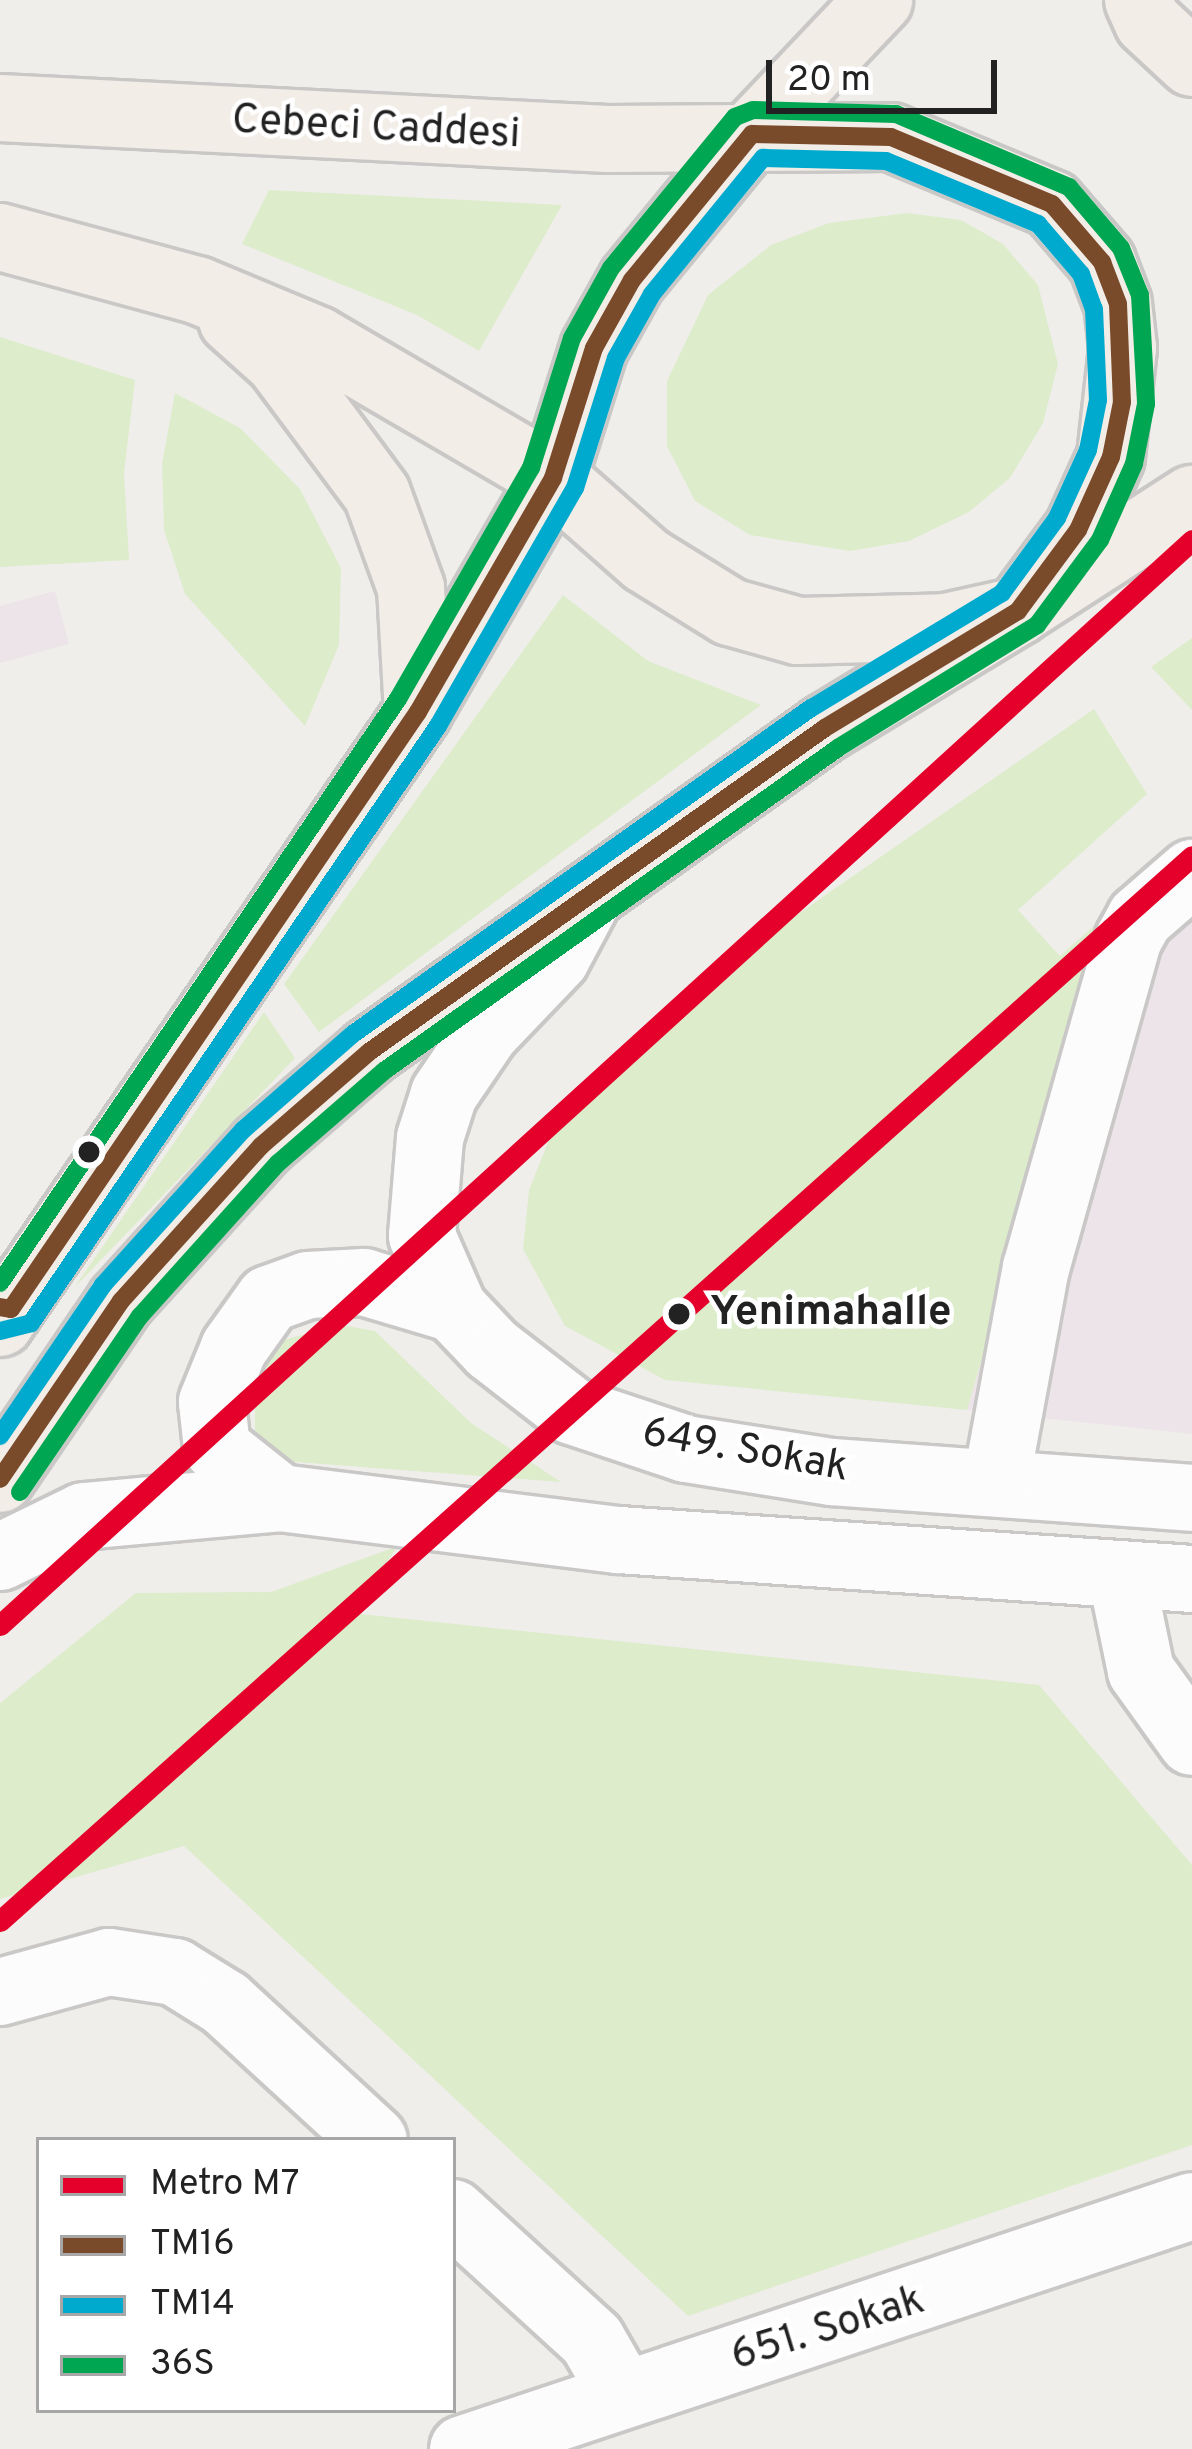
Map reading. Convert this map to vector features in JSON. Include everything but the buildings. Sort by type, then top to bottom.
[{"type":"main road","points":[[0,1323],[418,712],[554,478],[594,348],[632,280],[752,134],[879,0]]},
{"type":"main road","points":[[1138,0],[1148,22],[1192,63]]},
{"type":"main road","name":"Cebeci Caddesi","points":[[0,108],[607,139],[752,134],[891,137],[988,171],[1052,203],[1102,262],[1118,304],[1123,348],[1111,457],[1078,530],[1018,611]]},
{"type":"main road","points":[[0,237],[197,290],[396,380],[554,478],[646,560],[730,612],[798,631],[946,627],[1018,611]]},
{"type":"main road","points":[[197,290],[279,362],[377,494],[411,588],[418,712]]},
{"type":"main road","points":[[0,1479],[121,1301],[261,1146],[369,1052],[825,728],[1192,499]]},
{"type":"street","points":[[996,1483],[1036,1268],[1128,940],[1140,918],[1192,873]]},
{"type":"street","name":"649. Sokak","points":[[590,895],[556,958],[486,1032],[444,1094],[420,1188],[422,1236],[454,1310],[524,1378],[572,1411],[629,1434],[832,1472],[1192,1498]]},
{"type":"street","points":[[280,1498],[217,1448],[212,1402],[233,1348],[269,1299],[308,1285],[364,1282],[454,1310]]},
{"type":"street","name":"649. Sokak","points":[[0,1557],[84,1516],[280,1498],[619,1540],[1192,1579]]},
{"type":"street","points":[[1120,1574],[1141,1671],[1192,1742]]},
{"type":"street","points":[[0,1992],[110,1962],[175,1972],[225,2003],[371,2137]]},
{"type":"street","name":"651. Sokak","points":[[463,2449],[922,2302],[1192,2206]]},
{"type":"street","points":[[456,2215],[592,2340],[623,2394]]},
{"type":"shaded area","points":[[55,591],[69,644],[0,663],[0,606]]},
{"type":"shaded area","points":[[1192,851],[1192,1434],[967,1410],[1113,909]]},
{"type":"green space","points":[[269,190],[562,205],[479,351],[417,315],[242,244]]},
{"type":"green space","points":[[907,213],[961,220],[1003,244],[1038,285],[1058,364],[1043,423],[1010,478],[969,512],[909,541],[850,551],[750,535],[695,501],[667,446],[667,381],[708,295],[771,245],[829,223]]},
{"type":"green space","points":[[0,337],[135,380],[124,473],[129,560],[0,567]]},
{"type":"green space","points":[[175,393],[240,428],[300,489],[341,568],[339,645],[305,726],[185,594],[164,530],[162,464]]},
{"type":"green space","points":[[563,595],[648,661],[761,705],[319,1032],[284,984]]},
{"type":"green space","points":[[1192,638],[1192,710],[1151,667]]},
{"type":"green space","points":[[1094,709],[1147,794],[1018,910],[1060,956],[1113,909],[967,1410],[665,1380],[565,1326],[523,1249],[529,1190],[566,1097],[762,939]]},
{"type":"green space","points":[[264,1012],[295,1058],[74,1288]]},
{"type":"green space","points":[[341,1325],[375,1331],[471,1423],[561,1482],[283,1461],[255,1430],[255,1378],[279,1341]]},
{"type":"green space","points":[[398,1546],[351,1613],[1039,1685],[1192,1865],[1192,2145],[688,2316],[184,1846],[0,1899],[0,1703],[136,1593],[271,1592]]},
{"type":"metro line","name":"M7","points":[[0,1625],[1192,540]]},
{"type":"metro line","name":"M7","points":[[0,1921],[1192,856]]},
{"type":"transit line","name":"36S","points":[[0,1283],[398,699],[531,468],[572,338],[611,268],[735,117],[753,110],[896,114],[1069,187],[1121,248],[1140,295],[1146,404],[1134,464],[1100,540],[1037,625],[838,748],[384,1071],[278,1163],[140,1316],[20,1492]]},
{"type":"transit line","name":"TM16","points":[[0,1307],[11,1309],[418,712],[553,478],[594,348],[632,280],[752,134],[891,137],[1052,204],[1102,262],[1118,304],[1122,402],[1111,457],[1078,530],[1018,611],[825,728],[369,1052],[261,1146],[121,1301],[0,1479]]},
{"type":"transit line","name":"TM14","points":[[0,1331],[31,1323],[438,726],[575,488],[616,358],[652,294],[763,158],[886,161],[1038,224],[1081,274],[1094,309],[1098,400],[1088,450],[1057,518],[1002,593],[811,708],[353,1034],[243,1130],[103,1285],[0,1436]]},
{"type":"place","name":"Yenimahalle","points":[[679,1314]]}]
